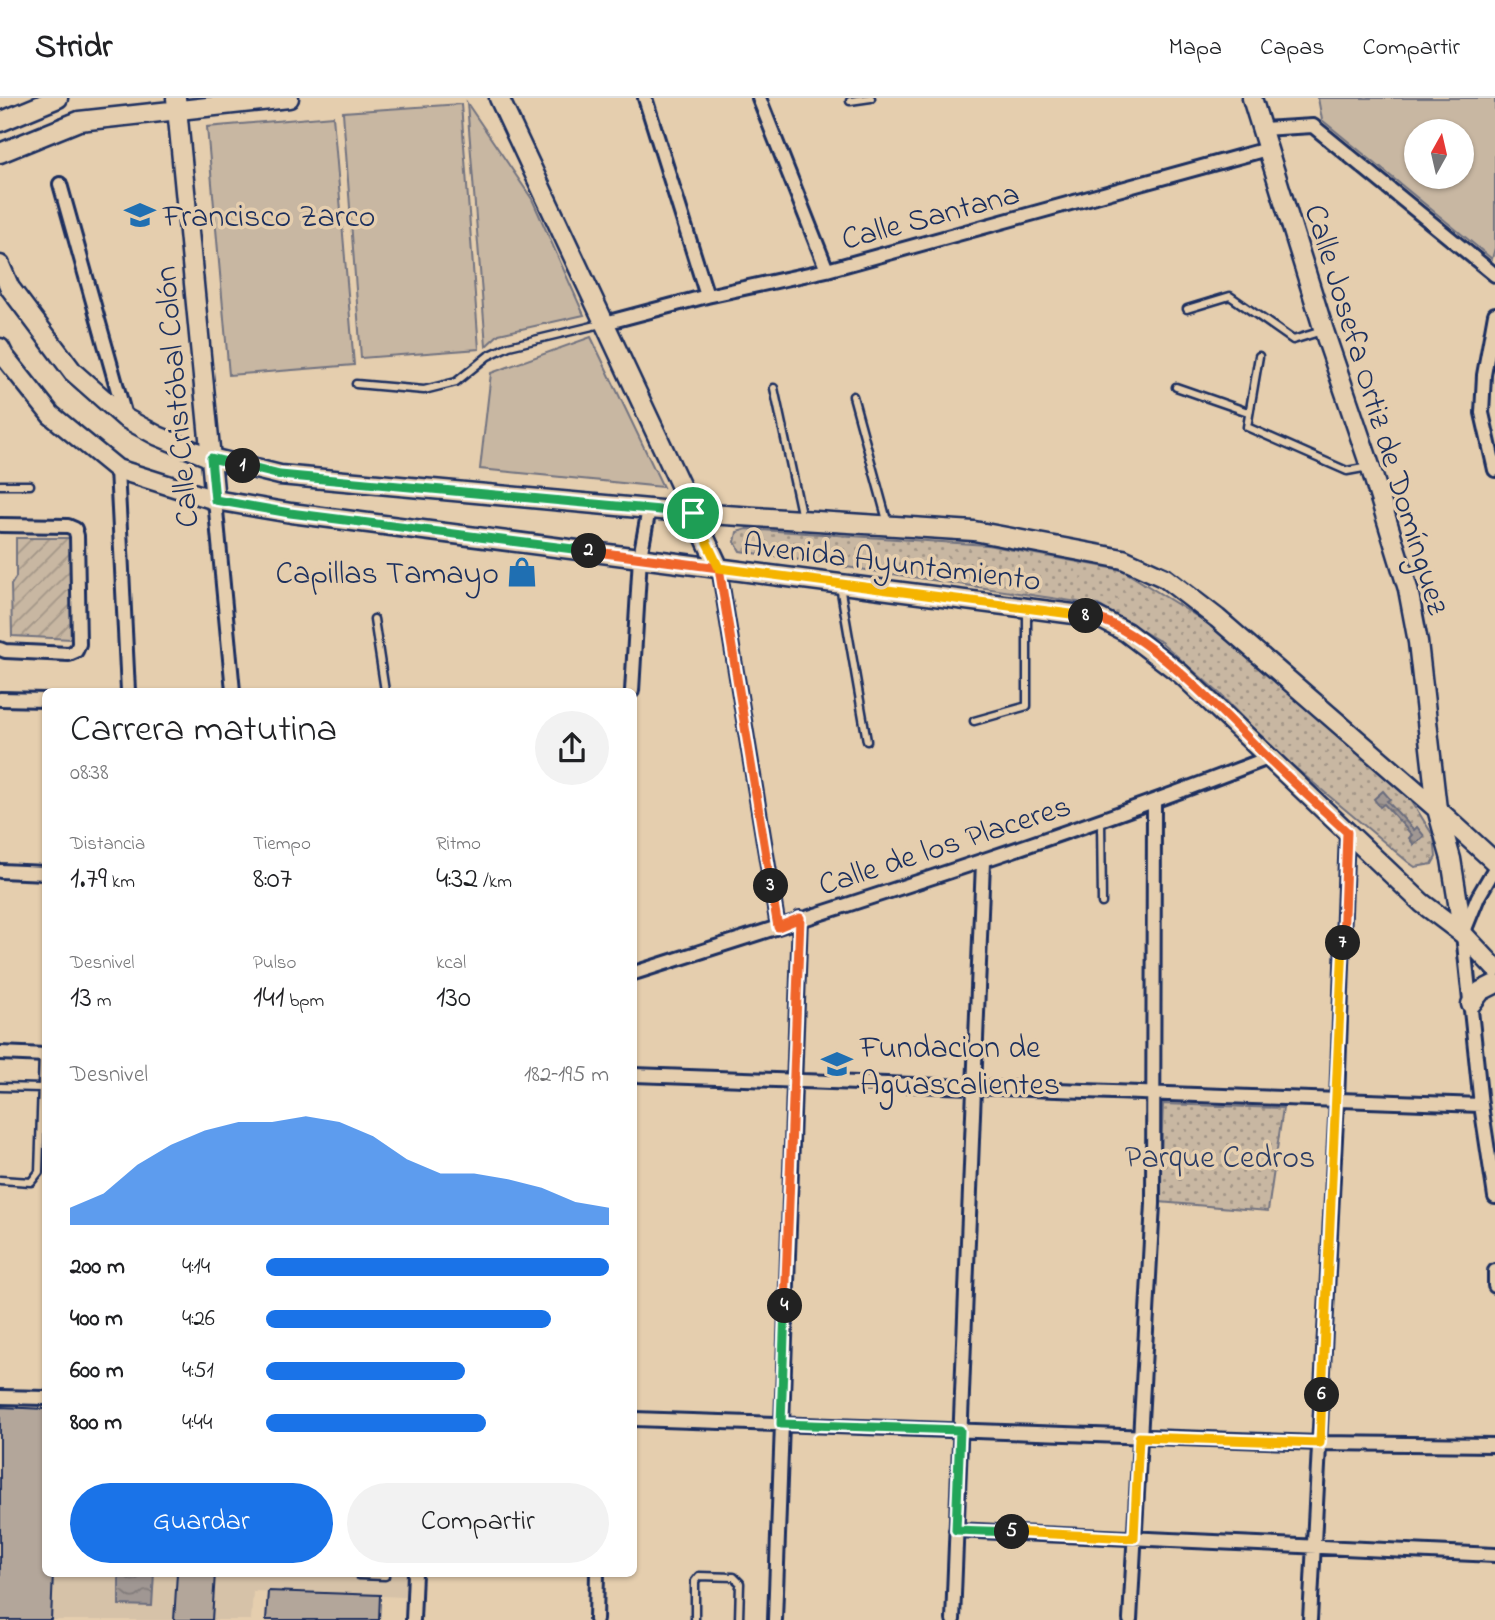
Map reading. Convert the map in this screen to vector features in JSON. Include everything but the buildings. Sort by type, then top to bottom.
[{"type":"main road","points":[[0,121],[58,98]]},
{"type":"main road","points":[[0,153],[79,121],[144,113],[177,104],[289,98]]},
{"type":"main road","points":[[499,98],[719,568]]},
{"type":"main road","name":"Calle Josefa Ortiz de Domínguez","points":[[1252,98],[1317,333],[1370,466],[1408,589],[1418,642],[1437,808],[1451,859],[1463,934]]},
{"type":"main road","name":"Calle Cristóbal Colón","points":[[177,104],[215,500]]},
{"type":"main road","name":"Avenida Ayuntamiento","points":[[0,265],[10,288],[73,372],[125,418],[158,436],[211,458],[280,475],[693,513],[974,531],[1123,559],[1165,578],[1217,618],[1437,808],[1495,862]]},
{"type":"main road","name":"Avenida Ayuntamiento","points":[[1,353],[51,415],[117,469],[215,500],[290,513],[1097,617],[1126,632],[1181,674],[1422,903],[1463,934],[1495,968]]},
{"type":"main road","points":[[1471,1004],[1481,991],[1495,984]]},
{"type":"street","points":[[645,98],[707,296]]},
{"type":"street","points":[[759,98],[827,270]]},
{"type":"street","points":[[1261,129],[1313,127],[1495,275]]},
{"type":"street","name":"Calle Santana","points":[[605,323],[707,296],[827,270],[1267,149]]},
{"type":"street","points":[[60,184],[125,418]]},
{"type":"street","points":[[1495,314],[1484,375],[1482,413],[1495,470]]},
{"type":"street","points":[[117,469],[128,688]]},
{"type":"street","name":"Calle Cristóbal Colón","points":[[215,500],[233,688]]},
{"type":"street","points":[[632,688],[640,557],[649,509]]},
{"type":"street","points":[[0,525],[68,526],[75,529],[79,644],[76,652],[69,654],[0,649]]},
{"type":"street","points":[[719,568],[778,927]]},
{"type":"street","points":[[0,699],[42,700]]},
{"type":"street","name":"Calle de los Placeres","points":[[637,972],[983,862],[1154,803],[1268,758]]},
{"type":"street","points":[[1130,1620],[1153,1204],[1154,803]]},
{"type":"street","points":[[1310,1620],[1337,1100],[1347,832]]},
{"type":"street","points":[[953,1620],[983,862]]},
{"type":"street","points":[[1463,934],[1478,897],[1495,868]]},
{"type":"street","points":[[0,871],[42,873]]},
{"type":"street","points":[[775,1620],[800,918]]},
{"type":"street","name":"Calle Josefa Ortiz de Domínguez","points":[[1463,934],[1481,1105],[1495,1197]]},
{"type":"street","points":[[0,1053],[42,1055]]},
{"type":"street","points":[[637,1075],[1481,1105]]},
{"type":"street","points":[[1495,1271],[1495,1286]]},
{"type":"street","points":[[0,1397],[42,1398]]},
{"type":"street","points":[[637,1419],[1320,1443],[1495,1445]]},
{"type":"street","points":[[956,1530],[1495,1555]]},
{"type":"street","points":[[413,1620],[415,1577]]},
{"type":"street","points":[[596,1620],[597,1577]]},
{"type":"lane","points":[[850,101],[871,98]]},
{"type":"lane","points":[[1187,309],[1230,296],[1293,340],[1317,333]]},
{"type":"lane","points":[[356,384],[424,390],[456,382],[488,356],[509,346],[605,323]]},
{"type":"lane","points":[[1259,356],[1247,427],[1347,471],[1370,466]]},
{"type":"lane","points":[[1176,387],[1248,412]]},
{"type":"lane","points":[[775,388],[802,520]]},
{"type":"lane","points":[[853,396],[888,526]]},
{"type":"lane","points":[[0,485],[30,485]]},
{"type":"lane","points":[[840,584],[867,741]]},
{"type":"lane","points":[[974,721],[1027,706],[1027,608]]},
{"type":"lane","points":[[374,619],[385,688]]},
{"type":"lane","points":[[1101,821],[1102,903]]},
{"type":"lane","points":[[0,1087],[42,1088]]},
{"type":"lane","points":[[0,1180],[31,1182],[39,1172],[42,1109]]},
{"type":"lane","points":[[695,1620],[695,1581],[699,1576],[734,1577],[740,1583],[739,1620]]},
{"type":"shaded area","points":[[0,1407],[42,1409],[42,1577],[406,1577],[405,1597],[253,1591],[251,1620],[0,1620]]},
{"type":"green space","points":[[1318,98],[1495,98],[1495,248],[1492,259],[1406,189],[1474,189],[1474,119],[1404,119],[1404,187],[1322,120]]},
{"type":"green space","points":[[467,103],[532,199],[584,315],[499,334],[486,346]]},
{"type":"green space","points":[[461,104],[479,349],[361,358],[343,112]]},
{"type":"green space","points":[[333,116],[354,365],[229,375],[207,127]]},
{"type":"green space","points":[[591,337],[663,487],[480,469],[491,373]]},
{"type":"green space","points":[[747,529],[987,545],[1122,570],[1214,627],[1409,797],[1434,837],[1436,857],[1432,864],[1415,867],[1408,862],[1268,745],[1220,694],[1161,642],[1098,605],[740,551],[735,542],[737,532]]},
{"type":"green space","points":[[16,538],[72,538],[71,639],[12,636],[11,585],[16,577]]},
{"type":"green space","name":"Parque Cedros","points":[[1163,1104],[1283,1108],[1268,1211],[1159,1202]]},
{"type":"water","points":[[1383,791],[1390,799],[1387,801],[1414,830],[1417,827],[1424,836],[1414,845],[1409,838],[1412,835],[1384,804],[1380,807],[1374,799]]},
{"type":"water","points":[[119,1577],[154,1577],[152,1606],[119,1605]]},
{"type":"place","name":"Francisco Zarco","points":[[140,215]]},
{"type":"place","name":"Capillas Tamayo","points":[[522,572]]},
{"type":"place","name":"Fundacion de Aguascalientes","points":[[837,1064]]},
{"type":"route","points":[[693,513],[280,475],[211,458],[215,500],[290,513],[719,568],[778,927],[800,918],[781,1424],[960,1430],[956,1530],[1134,1538],[1139,1437],[1320,1443],[1347,832],[1181,674],[1126,632],[1097,617],[719,568],[693,513]]}]
